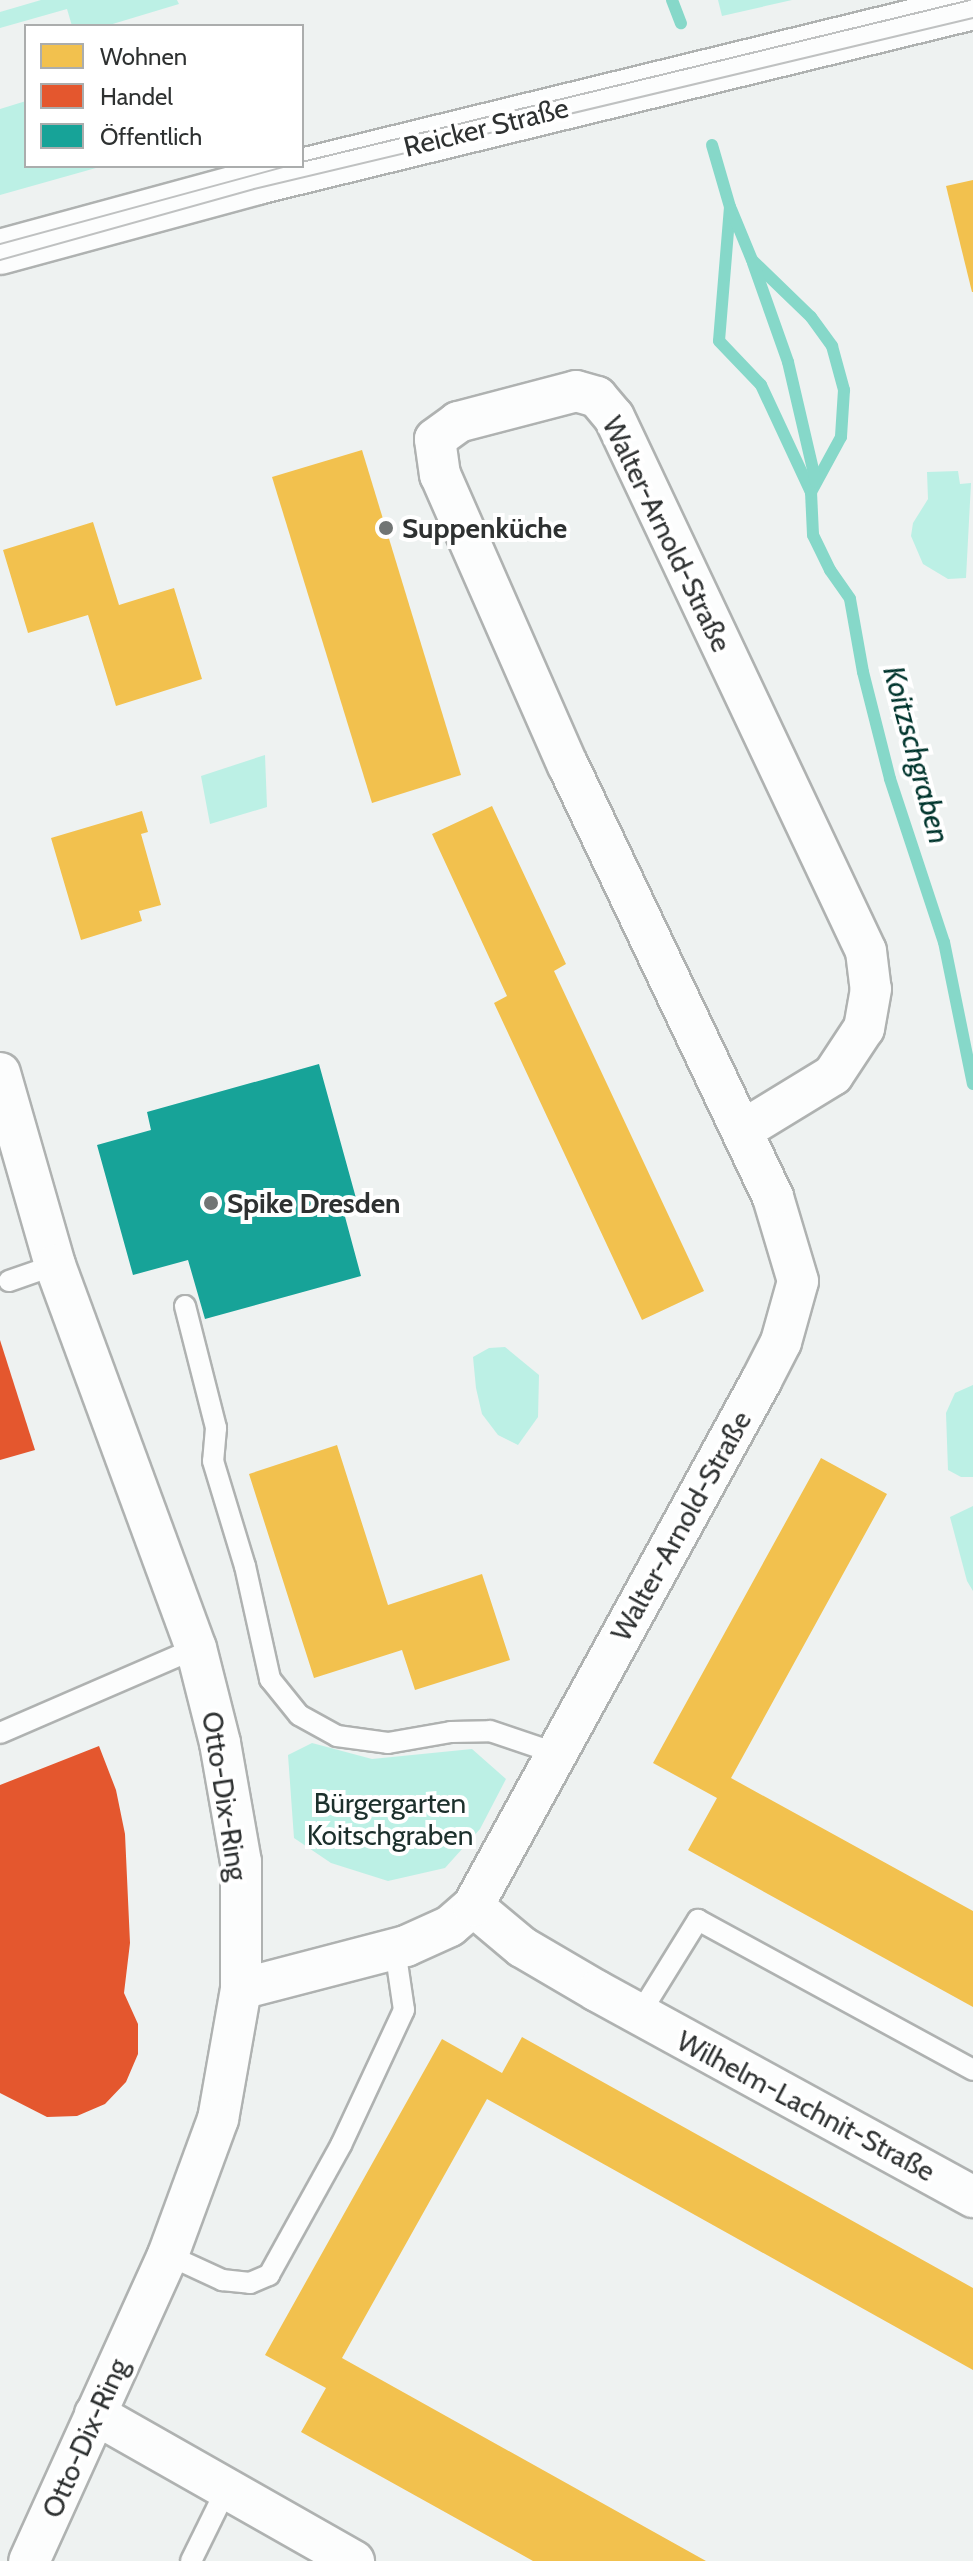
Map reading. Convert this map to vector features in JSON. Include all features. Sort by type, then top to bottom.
[{"type":"street","name":"Reicker Straße","points":[[0,252],[257,182],[973,7]]},
{"type":"street","name":"Walter-Arnold-Straße","points":[[473,1906],[781,1342],[798,1281],[773,1197],[568,766],[440,475],[435,439],[458,422],[576,391],[597,397],[614,417],[866,951],[871,989],[864,1028],[833,1075],[743,1130]]},
{"type":"street","name":"Otto-Dix-Ring","points":[[0,1073],[55,1265],[196,1648],[220,1743],[241,1862],[241,1989],[218,2119],[168,2255],[29,2561]]},
{"type":"street","points":[[241,1989],[395,1949],[450,1926],[473,1906]]},
{"type":"street","name":"Wilhelm-Lachnit-Straße","points":[[473,1906],[522,1947],[639,2015],[973,2197]]},
{"type":"street","points":[[95,2414],[354,2561]]},
{"type":"lane","points":[[9,1281],[55,1265]]},
{"type":"lane","points":[[185,1306],[216,1428],[213,1461],[245,1566],[270,1679],[299,1715],[337,1736],[362,1740],[388,1743],[451,1732],[490,1731],[555,1753]]},
{"type":"lane","points":[[0,1733],[196,1648]]},
{"type":"lane","points":[[639,2015],[698,1920],[973,2070]]},
{"type":"lane","points":[[168,2255],[222,2280],[250,2283],[269,2275],[341,2145],[404,2010],[395,1949]]},
{"type":"lane","points":[[191,2561],[226,2490]]},
{"type":"green space","points":[[41,0],[177,0],[179,4],[113,24],[71,24],[67,9],[0,28],[0,12]]},
{"type":"green space","points":[[718,0],[792,0],[722,16]]},
{"type":"green space","points":[[24,102],[24,168],[96,168],[0,195],[0,109]]},
{"type":"green space","points":[[958,471],[960,484],[971,483],[966,578],[948,579],[923,564],[911,536],[913,523],[928,499],[927,472]]},
{"type":"green space","points":[[265,755],[267,807],[210,824],[201,776]]},
{"type":"green space","points":[[505,1347],[539,1375],[538,1417],[518,1445],[498,1435],[482,1414],[476,1388],[473,1357],[489,1348]]},
{"type":"green space","points":[[973,1385],[973,1477],[961,1477],[948,1470],[946,1413],[955,1393]]},
{"type":"green space","points":[[973,1506],[973,1591],[967,1581],[950,1517]]},
{"type":"green space","name":"Bürgergarten Koitschgraben","points":[[312,1743],[372,1759],[472,1749],[506,1779],[480,1829],[445,1868],[388,1881],[331,1863],[294,1838],[288,1755]]},
{"type":"building: Wohnen","points":[[973,180],[973,292],[972,292],[946,186]]},
{"type":"building: Wohnen","points":[[362,450],[461,775],[372,803],[272,477]]},
{"type":"building: Wohnen","points":[[93,522],[119,605],[174,588],[202,679],[116,706],[88,615],[28,633],[3,550]]},
{"type":"building: Wohnen","points":[[492,806],[566,964],[554,971],[704,1291],[642,1320],[494,1003],[507,996],[432,834]]},
{"type":"building: Wohnen","points":[[142,811],[148,832],[141,834],[161,905],[139,911],[142,921],[81,940],[51,838]]},
{"type":"building: Wohnen","points":[[337,1445],[388,1605],[482,1574],[510,1660],[415,1690],[402,1650],[314,1678],[249,1474]]},
{"type":"building: Wohnen","points":[[821,1458],[887,1494],[731,1778],[973,1911],[973,2007],[688,1850],[717,1798],[653,1763]]},
{"type":"building: Wohnen","points":[[522,2037],[973,2288],[973,2370],[487,2099],[342,2358],[706,2561],[533,2561],[301,2432],[326,2388],[265,2355],[442,2039],[502,2073]]},
{"type":"building: Handel","points":[[0,1340],[35,1450],[0,1460]]},
{"type":"building: Handel","points":[[99,1746],[116,1790],[125,1834],[130,1943],[124,1993],[138,2024],[138,2054],[126,2082],[105,2104],[77,2116],[47,2117],[0,2093],[0,1785]]},
{"type":"building: Öffentlich","points":[[319,1064],[359,1209],[344,1213],[361,1276],[205,1319],[188,1260],[133,1275],[97,1145],[151,1130],[147,1112]]},
{"type":"waterway","name":"Koitzschgraben","points":[[672,0],[681,23]]},
{"type":"waterway","name":"Koitzschgraben","points":[[712,145],[730,207],[719,341],[761,385],[811,492],[813,535],[830,570],[850,599],[863,672],[890,779],[944,942],[973,1084]]},
{"type":"waterway","name":"Koitzschgraben","points":[[731,209],[752,260],[811,317],[832,346],[844,390],[841,437],[811,492]]},
{"type":"waterway","name":"Koitzschgraben","points":[[753,263],[788,362],[816,482]]},
{"type":"tram line","points":[[304,162],[970,0]]},
{"type":"tram line","points":[[0,260],[254,189],[973,18]]},
{"type":"tram line","points":[[0,244],[281,168]]},
{"type":"place","name":"Suppenküche","points":[[386,528]]},
{"type":"place","name":"Spike Dresden","points":[[211,1203]]}]
